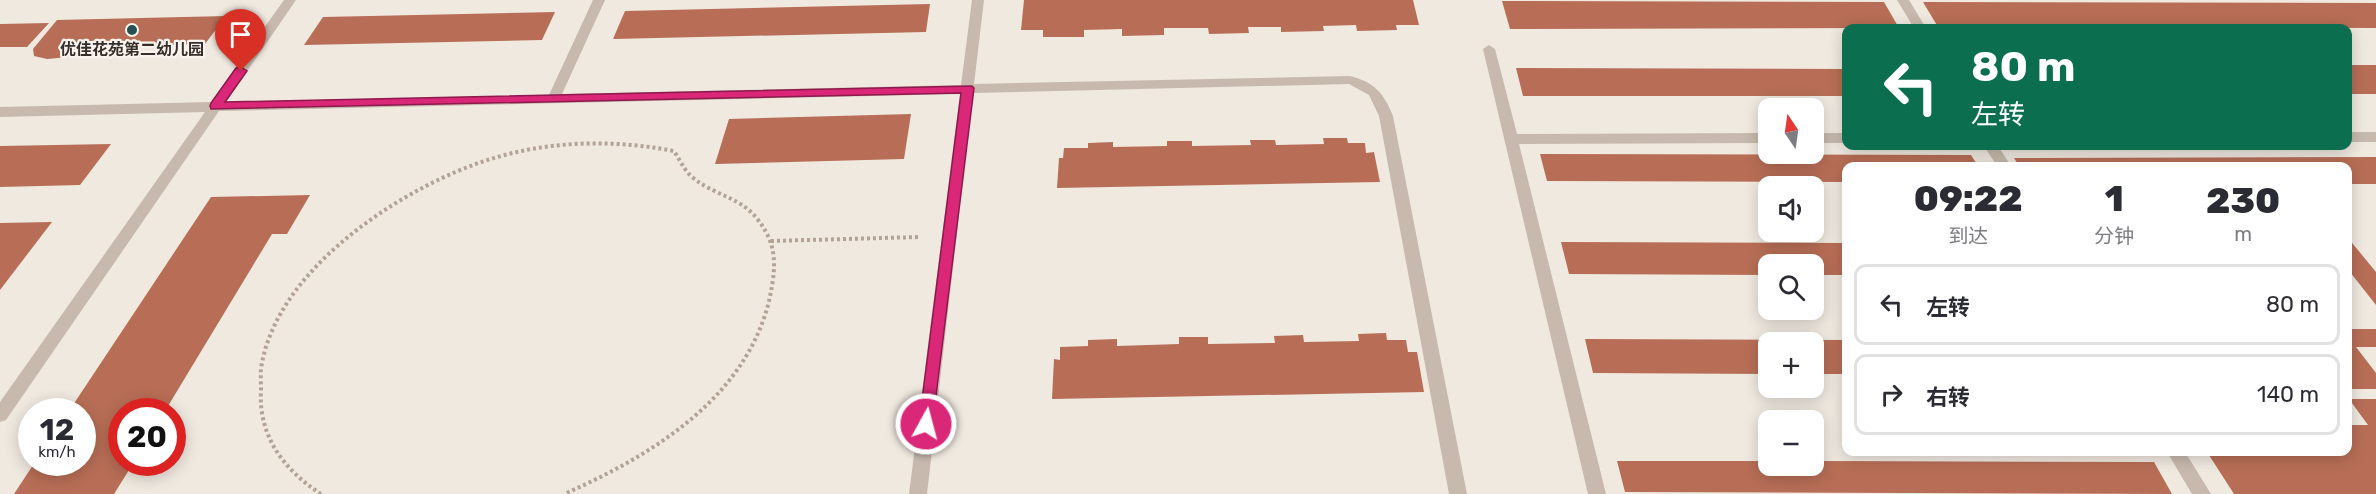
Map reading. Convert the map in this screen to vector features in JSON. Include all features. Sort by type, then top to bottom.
[{"type":"street","points":[[0,415],[290,0]]},
{"type":"street","points":[[554,99],[599,0]]},
{"type":"street","points":[[918,494],[978,0]]},
{"type":"street","points":[[1903,0],[1918,24]]},
{"type":"street","points":[[1489,49],[1597,494]]},
{"type":"street","points":[[0,112],[1350,80],[1368,85],[1379,97],[1386,116],[1458,494]]},
{"type":"street","points":[[2352,137],[2376,136]]},
{"type":"street","points":[[1510,139],[1758,138]]},
{"type":"street","points":[[1824,138],[1842,138]]},
{"type":"street","points":[[2178,456],[2202,494]]},
{"type":"path","points":[[321,494],[295,475],[274,450],[262,421],[258,390],[263,357],[276,324],[295,291],[317,264],[365,222],[404,196],[454,172],[507,154],[576,142],[609,141],[643,144],[674,151],[686,171],[711,188],[734,199],[757,216],[771,241],[774,268],[771,299],[759,332],[741,364],[721,389],[682,428],[642,457],[598,481],[564,494]]},
{"type":"path","points":[[771,241],[949,237]]},
{"type":"building","points":[[1024,0],[1413,0],[1419,25],[1396,25],[1397,30],[1357,31],[1356,25],[1323,26],[1324,31],[1281,32],[1281,27],[1248,27],[1249,33],[1209,34],[1208,28],[1164,28],[1164,35],[1122,36],[1122,29],[1084,30],[1084,37],[1043,37],[1043,30],[1021,30]]},
{"type":"building","points":[[1502,1],[1884,2],[1897,24],[1842,24],[1842,28],[1510,29]]},
{"type":"building","points":[[1923,2],[2376,3],[2376,28],[2352,28],[2352,24],[1936,24]]},
{"type":"building","points":[[930,4],[926,32],[613,39],[625,11]]},
{"type":"building","points":[[555,12],[542,40],[304,45],[323,17]]},
{"type":"building","name":"优佳花苑第二幼儿园","points":[[226,16],[205,44],[88,47],[69,57],[47,59],[34,56],[33,49],[57,20]]},
{"type":"building","points":[[49,23],[27,47],[0,47],[0,24]]},
{"type":"building","points":[[2352,65],[2376,65],[2376,94],[2352,94]]},
{"type":"building","points":[[1516,68],[1842,69],[1842,96],[1523,96]]},
{"type":"building","points":[[911,114],[904,159],[715,164],[729,119]]},
{"type":"building","points":[[1323,138],[1347,138],[1348,143],[1365,143],[1366,153],[1374,152],[1380,182],[1057,188],[1059,158],[1063,158],[1064,148],[1088,148],[1088,143],[1113,142],[1113,147],[1167,146],[1167,141],[1192,141],[1192,146],[1251,145],[1250,140],[1275,140],[1276,145],[1324,144]]},
{"type":"building","points":[[111,144],[80,185],[0,187],[0,146]]},
{"type":"building","points":[[1540,154],[1758,155],[1758,164],[1824,164],[1824,155],[1971,155],[1975,162],[1842,162],[1842,182],[1824,182],[1824,176],[1758,176],[1758,182],[1547,181]]},
{"type":"building","points":[[2376,157],[2376,184],[2352,184],[2352,162],[2016,162],[2014,158]]},
{"type":"building","points":[[310,195],[287,234],[272,234],[173,398],[108,398],[108,476],[125,476],[114,494],[14,494],[26,476],[96,476],[96,398],[78,398],[211,197]]},
{"type":"building","points":[[52,222],[0,290],[0,223]]},
{"type":"building","points":[[1561,242],[1842,243],[1842,275],[1824,275],[1824,254],[1758,254],[1758,275],[1569,274]]},
{"type":"building","points":[[2352,243],[2376,272],[2376,305],[2352,275]]},
{"type":"building","points":[[2352,329],[2376,329],[2376,347],[2356,347],[2376,373],[2376,389],[2352,389]]},
{"type":"building","points":[[1386,333],[1387,340],[1406,340],[1408,352],[1417,352],[1424,392],[1052,399],[1054,359],[1060,360],[1060,347],[1088,346],[1088,340],[1117,339],[1117,346],[1179,344],[1179,337],[1208,337],[1208,344],[1275,343],[1274,336],[1303,335],[1304,342],[1359,341],[1358,334]]},
{"type":"building","points":[[1585,339],[1758,340],[1758,374],[1593,373]]},
{"type":"building","points":[[1824,340],[1842,340],[1842,374],[1824,374]]},
{"type":"building","points":[[2352,399],[2376,399],[2376,494],[2234,494],[2210,456],[2352,456],[2352,425],[2368,425],[2352,403]]},
{"type":"building","points":[[1617,461],[1758,461],[1758,476],[1824,476],[1824,461],[2154,462],[2172,494],[1625,492]]},
{"type":"place","name":"优佳花苑第二幼儿园","points":[[132,30]]},
{"type":"route","points":[[241,71],[216,106],[968,88],[926,424]]}]
